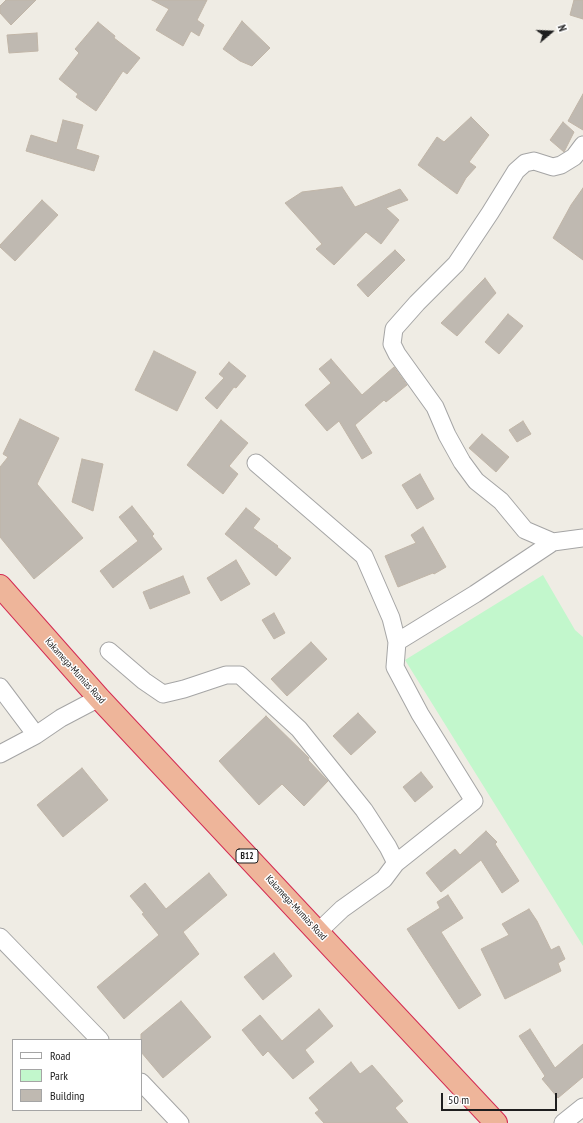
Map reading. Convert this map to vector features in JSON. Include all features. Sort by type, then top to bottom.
[{"type":"highway","name":"Kakamega-Mumias Road","points":[[0,586],[99,698],[496,1123]]},
{"type":"street","points":[[553,542],[525,530],[501,501],[476,481],[462,462],[435,407],[397,354],[392,344],[394,329],[417,303],[456,264],[516,171],[525,163],[534,161],[553,167],[562,165],[574,157],[583,145]]},
{"type":"street","points":[[256,463],[364,556],[391,618],[397,642],[394,667],[424,720],[474,801],[396,862],[384,879],[342,909],[318,932]]},
{"type":"street","points":[[397,642],[475,594],[553,542],[583,538]]},
{"type":"street","points":[[109,651],[144,681],[163,694],[184,690],[226,675],[240,675],[299,729],[364,810],[396,862]]},
{"type":"street","points":[[0,687],[36,735]]},
{"type":"street","points":[[0,754],[36,735],[61,718],[99,698]]},
{"type":"street","points":[[0,937],[99,1039]]},
{"type":"street","points":[[142,1083],[180,1123]]},
{"type":"street","points":[[563,1123],[583,1107]]},
{"type":"green space","points":[[543,575],[575,630],[583,637],[583,946],[405,660]]},
{"type":"building","points":[[6,0],[36,0],[11,25],[0,13],[0,6]]},
{"type":"building","points":[[152,0],[207,0],[197,20],[204,25],[199,36],[191,31],[183,46],[156,30],[169,9]]},
{"type":"building","points":[[574,0],[583,0],[583,19],[570,15]]},
{"type":"building","points":[[242,21],[270,48],[252,66],[240,61],[223,49]]},
{"type":"building","points":[[98,22],[115,36],[114,38],[140,58],[127,74],[123,71],[96,111],[76,97],[78,94],[59,79],[79,53],[75,49]]},
{"type":"building","points":[[37,33],[38,51],[9,53],[7,35]]},
{"type":"building","points":[[583,94],[583,130],[568,121]]},
{"type":"building","points":[[471,117],[489,135],[469,162],[476,167],[466,178],[457,194],[418,165],[437,137],[444,142]]},
{"type":"building","points":[[63,120],[83,125],[76,149],[99,156],[94,171],[26,151],[31,135],[57,143]]},
{"type":"building","points":[[563,122],[574,132],[564,152],[550,140]]},
{"type":"building","points":[[342,187],[355,207],[400,189],[408,200],[386,208],[399,220],[381,244],[366,232],[334,265],[316,249],[322,244],[285,203],[302,192]]},
{"type":"building","points":[[583,188],[583,260],[553,238],[571,205]]},
{"type":"building","points":[[42,200],[58,215],[15,261],[0,247],[0,245]]},
{"type":"building","points":[[395,250],[405,260],[368,297],[357,285]]},
{"type":"building","points":[[485,278],[496,293],[457,336],[441,323]]},
{"type":"building","points":[[508,314],[523,326],[499,354],[485,342]]},
{"type":"building","points":[[154,351],[196,372],[177,411],[135,390]]},
{"type":"building","points":[[331,359],[362,395],[394,367],[407,385],[386,402],[384,400],[355,425],[372,453],[362,459],[339,421],[327,431],[305,405],[331,383],[319,369]]},
{"type":"building","points":[[229,362],[246,376],[236,388],[234,387],[217,409],[205,398],[224,378],[219,374]]},
{"type":"building","points":[[20,419],[59,438],[37,484],[83,538],[34,579],[0,537],[0,467],[8,457],[3,454]]},
{"type":"building","points":[[221,420],[248,443],[229,466],[238,474],[223,494],[187,465]]},
{"type":"building","points":[[523,421],[531,434],[517,442],[509,430]]},
{"type":"building","points":[[482,434],[509,457],[496,472],[469,448]]},
{"type":"building","points":[[82,459],[103,464],[93,511],[72,502]]},
{"type":"building","points":[[420,474],[434,499],[417,509],[402,485]]},
{"type":"building","points":[[132,506],[154,534],[152,536],[162,549],[113,588],[100,571],[138,541],[119,517]]},
{"type":"building","points":[[246,508],[260,519],[253,528],[278,546],[277,547],[291,558],[276,576],[225,534]]},
{"type":"building","points":[[423,527],[446,567],[434,574],[433,573],[398,587],[385,556],[416,543],[411,535]]},
{"type":"building","points":[[236,560],[250,584],[221,601],[207,578]]},
{"type":"building","points":[[183,576],[190,593],[150,609],[143,592]]},
{"type":"building","points":[[274,613],[285,633],[274,639],[262,620]]},
{"type":"building","points":[[311,642],[327,659],[287,696],[271,679]]},
{"type":"building","points":[[358,713],[376,732],[351,755],[333,736]]},
{"type":"building","points":[[266,716],[309,758],[308,760],[328,781],[304,806],[282,784],[259,805],[219,761]]},
{"type":"building","points":[[82,768],[108,800],[63,837],[37,805]]},
{"type":"building","points":[[421,772],[433,787],[415,802],[403,787]]},
{"type":"building","points":[[486,831],[497,842],[495,844],[519,881],[502,893],[481,860],[441,892],[426,873],[455,849],[460,855]]},
{"type":"building","points":[[209,873],[227,895],[183,932],[199,954],[124,1019],[97,987],[159,935],[130,896],[145,883],[166,909]]},
{"type":"building","points":[[448,895],[463,918],[441,932],[481,995],[459,1009],[407,929],[440,908],[437,902]]},
{"type":"building","points":[[529,909],[537,921],[551,950],[559,946],[565,959],[558,963],[561,971],[505,999],[481,949],[509,935],[502,924]]},
{"type":"building","points":[[274,953],[292,976],[263,1000],[244,977]]},
{"type":"building","points":[[181,1001],[211,1037],[163,1078],[142,1053],[141,1034]]},
{"type":"building","points":[[319,1009],[333,1026],[305,1050],[314,1062],[293,1079],[268,1051],[263,1056],[242,1030],[260,1015],[282,1041]]},
{"type":"building","points":[[530,1029],[555,1068],[583,1044],[583,1077],[558,1098],[542,1079],[545,1076],[519,1036]]},
{"type":"building","points":[[351,1062],[360,1074],[372,1065],[403,1101],[395,1108],[408,1123],[324,1123],[315,1113],[319,1110],[309,1098]]}]
